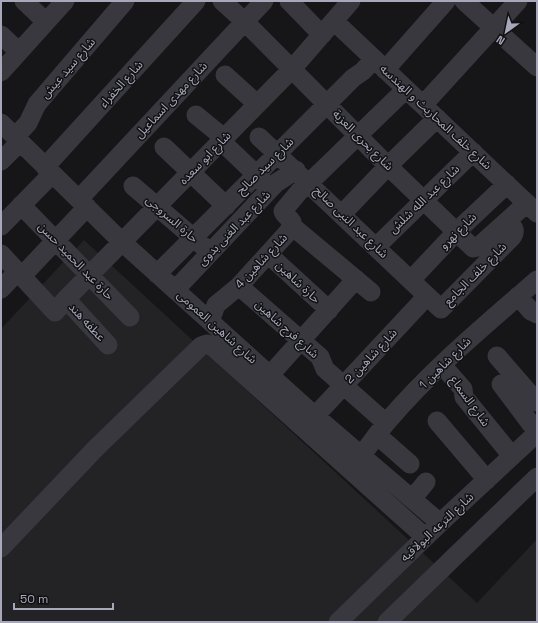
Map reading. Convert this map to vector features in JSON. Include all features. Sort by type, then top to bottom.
[{"type":"street","points":[[24,1],[46,22]]},
{"type":"street","points":[[1,72],[65,1]]},
{"type":"street","name":"شارع سيد عيش","points":[[1,161],[28,123],[37,104],[125,1]]},
{"type":"street","name":"شارع الخفراء","points":[[1,226],[22,205],[49,170],[196,1]]},
{"type":"street","name":"شارع بحرى العزبة","points":[[222,1],[244,21],[388,166],[471,245],[476,248],[507,221]]},
{"type":"street","name":"شارع مهدى اسماعيل","points":[[1,289],[20,274],[55,240],[83,203],[244,21],[264,1]]},
{"type":"street","name":"شارع خلف المحاريث و الهندسه","points":[[289,1],[380,64],[532,208]]},
{"type":"street","name":"شارع ابو سعده","points":[[61,306],[292,69],[351,1]]},
{"type":"street","name":"شارع سيد صالح","points":[[157,274],[353,78],[367,68],[380,64],[446,1]]},
{"type":"street","points":[[464,1],[537,66]]},
{"type":"street","points":[[342,214],[388,166],[494,28],[518,1]]},
{"type":"street","points":[[1,35],[18,52]]},
{"type":"street","points":[[226,75],[257,104]]},
{"type":"street","points":[[304,178],[358,136],[406,89]]},
{"type":"street","points":[[196,114],[270,189]]},
{"type":"street","name":"شارع شاهين العمومى","points":[[1,123],[122,242],[157,274],[316,416],[440,523]]},
{"type":"street","name":"شارع عبد النبى صالح","points":[[259,136],[441,309]]},
{"type":"street","points":[[164,147],[226,206]]},
{"type":"street","name":"شارع عبد الله شلش","points":[[376,247],[473,152]]},
{"type":"street","name":"شارع عبد الغنى بدوى","points":[[175,290],[282,178],[304,178]]},
{"type":"street","name":"شارع شاهين 4","points":[[209,320],[216,305],[239,286],[289,231],[292,226],[291,219],[284,214],[283,210],[304,178]]},
{"type":"street","name":"شارع نهرو","points":[[411,280],[457,231],[507,184]]},
{"type":"street","name":"حارة السروجى","points":[[133,186],[210,252]]},
{"type":"street","name":"حارة عبد الحميد حسن","points":[[22,205],[130,317]]},
{"type":"street","points":[[507,221],[532,208]]},
{"type":"street","name":"شارع خلف الجامع","points":[[441,309],[512,237],[514,228],[507,221]]},
{"type":"street","points":[[292,226],[371,292]]},
{"type":"street","name":"عطفه هند","points":[[1,254],[20,274],[108,345]]},
{"type":"street","name":"حارة شاهين","points":[[268,254],[328,310]]},
{"type":"street","points":[[270,375],[356,279]]},
{"type":"street","name":"شارع شاهين 1","points":[[362,455],[382,429],[442,365],[537,280]]},
{"type":"street","name":"شارع فرج شاهين","points":[[239,286],[320,357],[325,369],[343,386],[382,429],[410,464]]},
{"type":"street","name":"شارع شاهين 2","points":[[316,416],[343,386],[413,322],[427,296]]},
{"type":"street","points":[[518,296],[531,311],[537,314]]},
{"type":"street","points":[[1,548],[95,449],[201,346],[207,344],[213,347],[426,537]]},
{"type":"street","points":[[497,356],[537,402]]},
{"type":"street","name":"شارع السماع","points":[[442,365],[463,389],[464,397],[512,456]]},
{"type":"street","points":[[501,384],[537,433]]},
{"type":"street","points":[[437,421],[487,480]]},
{"type":"street","name":"شارع الترعه البولاقيه","points":[[338,622],[440,523],[537,433]]},
{"type":"street","points":[[387,622],[537,477]]},
{"type":"street","points":[[412,499],[426,482]]},
{"type":"shaded area","points":[[84,240],[477,603],[537,539],[537,622],[1,622],[1,329]]}]
